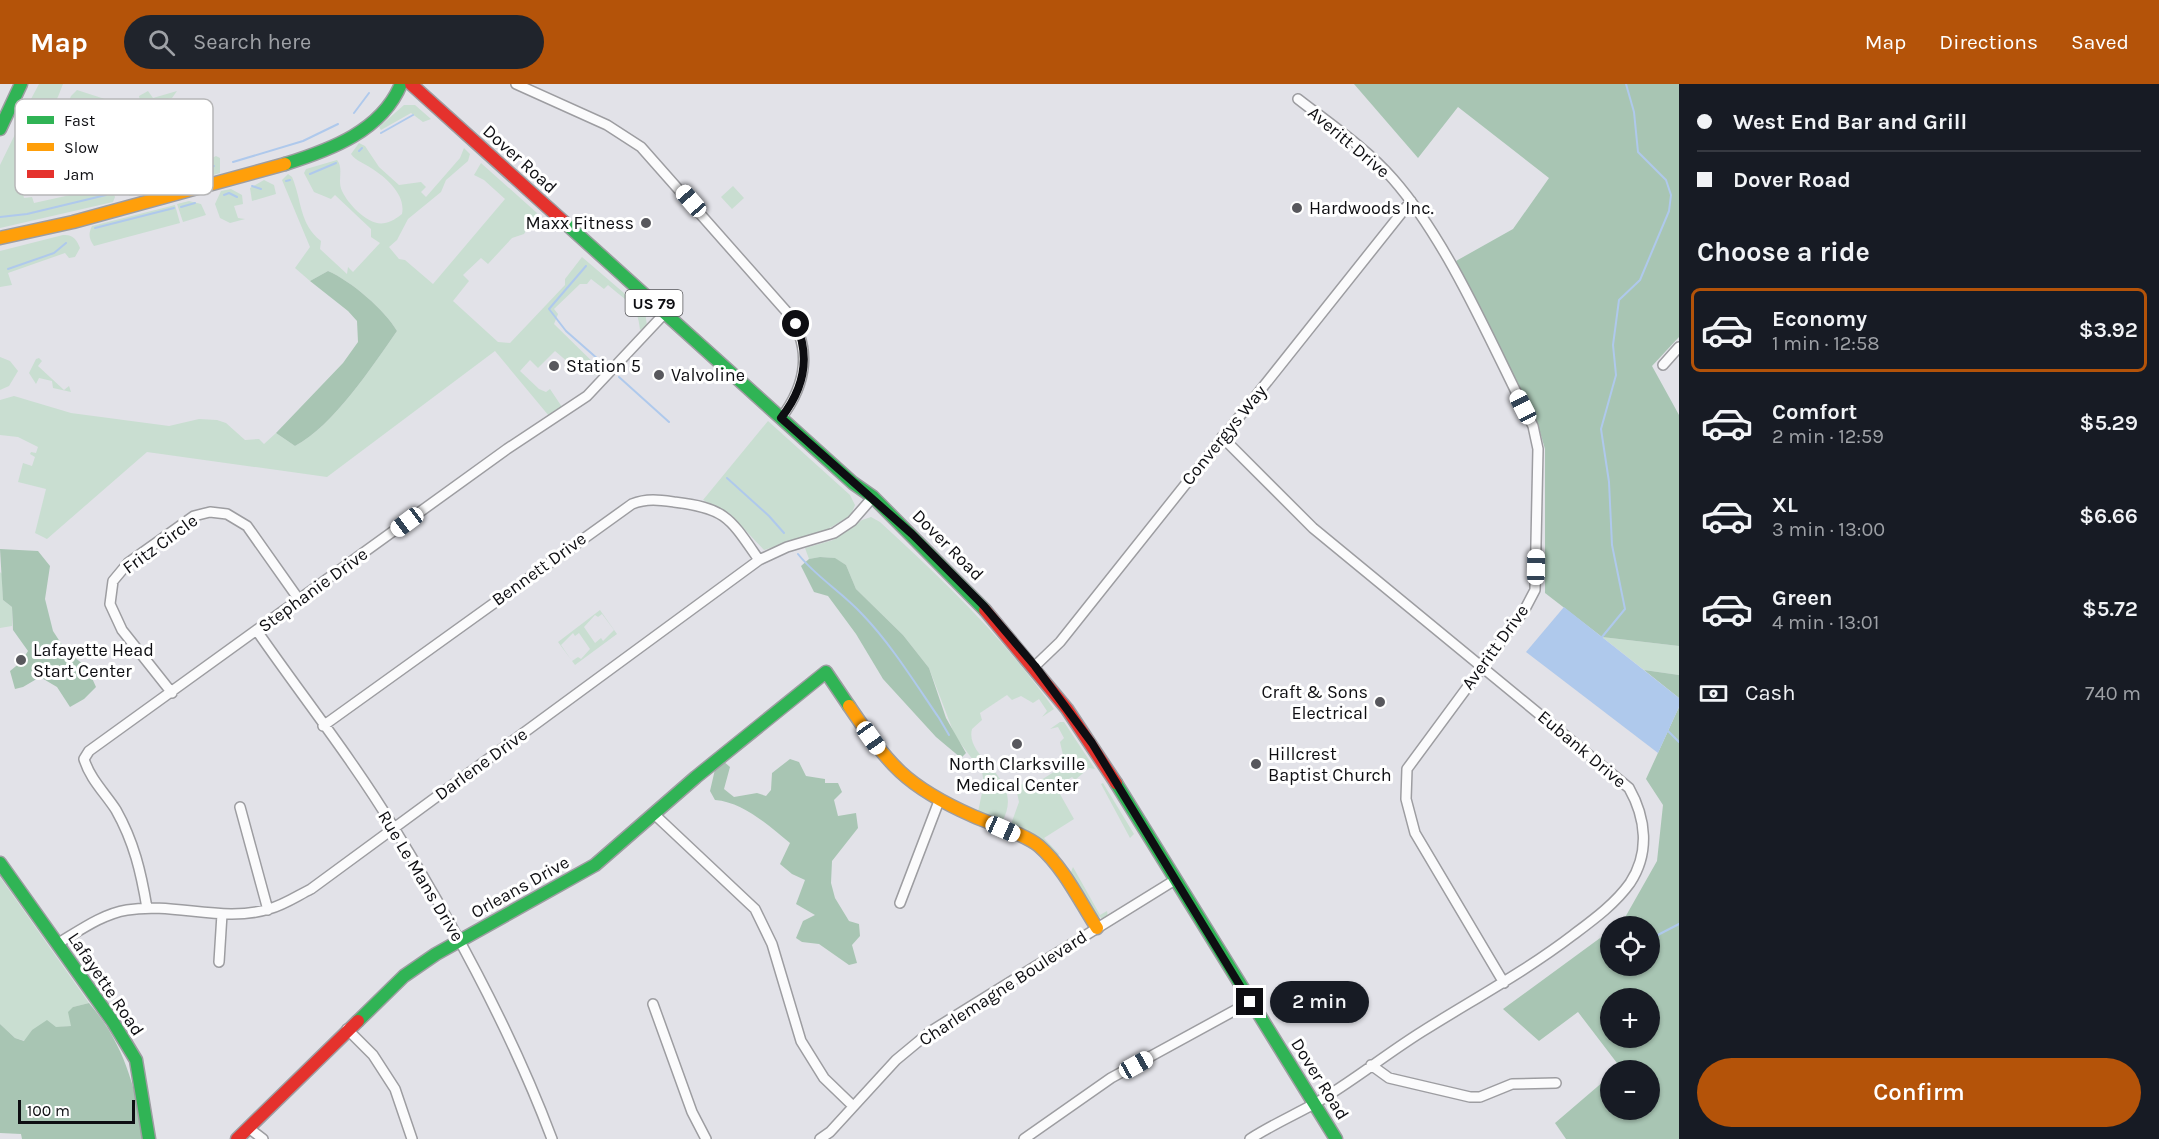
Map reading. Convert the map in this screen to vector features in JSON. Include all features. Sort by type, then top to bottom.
[{"type":"main road","points":[[0,129],[21,84]]},
{"type":"main road","points":[[213,182],[311,155],[358,133],[392,103],[401,84]]},
{"type":"main road","name":"Dover Road","points":[[411,84],[781,418],[873,497],[964,585],[1035,666],[1092,743],[1336,1139]]},
{"type":"main road","points":[[4,235],[77,220],[167,195]]},
{"type":"main road","name":"Orleans Drive","points":[[237,1139],[250,1129],[347,1029],[404,976],[460,941],[584,873],[826,672],[880,751],[919,789],[939,801]]},
{"type":"main road","points":[[939,801],[1037,844],[1046,851],[1057,864],[1097,928]]},
{"type":"main road","name":"Lafayette Road","points":[[0,863],[117,1028],[135,1060],[149,1139]]},
{"type":"street","points":[[516,84],[607,125],[641,147],[786,311],[803,340],[804,354],[798,395],[781,418]]},
{"type":"street","name":"Averitt Drive","points":[[1298,99],[1383,168],[1411,201],[1451,265],[1533,426],[1538,449],[1535,590],[1525,609],[1407,769],[1406,799],[1415,833],[1504,983]]},
{"type":"street","name":"Convergys Way","points":[[1035,666],[1060,642],[1411,201]]},
{"type":"street","name":"Stephanie Drive","points":[[147,908],[133,843],[114,807],[88,773],[84,759],[89,751],[300,601],[507,449],[587,396],[665,313]]},
{"type":"street","points":[[1663,365],[1679,347]]},
{"type":"street","name":"Eubank Drive","points":[[1222,437],[1313,528],[1629,788],[1638,804],[1644,825],[1638,869],[1618,897],[1589,923],[1536,963],[1314,1103],[1250,1139]]},
{"type":"street","name":"Darlene Drive","points":[[57,944],[102,918],[125,910],[147,908],[222,914],[268,910],[311,889],[393,826],[759,560],[787,547],[834,533],[852,521],[873,497]]},
{"type":"street","name":"Bennett Drive","points":[[323,726],[632,504],[654,500],[698,505],[718,510],[733,523],[759,560]]},
{"type":"street","name":"Fritz Circle","points":[[172,693],[122,630],[110,604],[113,581],[128,563],[194,516],[210,512],[227,514],[247,526],[300,601]]},
{"type":"street","name":"Rue Le Mans Drive","points":[[257,631],[393,826],[460,941],[524,1067],[552,1139]]},
{"type":"street","points":[[900,903],[939,801]]},
{"type":"street","points":[[240,807],[268,910]]},
{"type":"street","points":[[654,814],[755,909],[772,944],[801,1041],[824,1078],[853,1106]]},
{"type":"street","name":"Charlemagne Boulevard","points":[[820,1139],[896,1060],[931,1031],[1175,880]]},
{"type":"street","points":[[219,962],[222,914]]},
{"type":"street","points":[[1024,1139],[1111,1078],[1250,1002]]},
{"type":"street","points":[[653,1004],[692,1112],[706,1139]]},
{"type":"street","points":[[347,1029],[373,1055],[395,1089],[412,1139]]},
{"type":"street","points":[[1371,1065],[1389,1078],[1470,1097],[1480,1097],[1512,1084],[1556,1083]]},
{"type":"street","points":[[250,1129],[263,1139]]},
{"type":"green space","points":[[39,84],[63,84],[57,99],[31,99]]},
{"type":"green space","points":[[1354,84],[1679,84],[1679,337],[1652,366],[1679,415],[1679,646],[1602,637],[1545,593],[1545,449],[1540,432],[1456,261],[1513,229],[1549,178],[1458,107],[1418,158]]},
{"type":"green space","points":[[77,90],[105,99],[70,99]]},
{"type":"green space","points":[[148,91],[153,98],[177,91],[172,98],[167,99],[140,99],[139,96]]},
{"type":"green space","points":[[404,105],[415,105],[431,119],[423,122],[411,113],[381,130],[379,127]]},
{"type":"green space","points":[[15,134],[15,195],[23,195],[24,198],[32,197],[34,203],[70,195],[114,195],[115,197],[113,202],[0,228],[0,165]]},
{"type":"green space","points":[[359,143],[365,146],[379,167],[399,185],[421,182],[426,187],[421,192],[426,197],[460,158],[464,148],[470,154],[468,161],[446,180],[441,192],[408,219],[397,240],[389,247],[399,259],[405,260],[433,284],[505,199],[484,180],[474,175],[481,163],[537,213],[524,234],[512,238],[488,264],[481,258],[463,275],[469,281],[453,301],[498,342],[510,343],[565,285],[565,279],[582,257],[645,311],[647,326],[640,330],[637,314],[630,304],[608,285],[604,289],[591,279],[587,284],[580,284],[554,309],[558,314],[554,324],[603,372],[595,375],[582,364],[576,369],[555,351],[538,368],[530,360],[520,371],[539,389],[546,392],[550,389],[562,407],[549,416],[495,351],[327,477],[147,452],[47,539],[35,533],[46,489],[18,482],[23,463],[32,466],[35,457],[30,454],[31,452],[36,453],[38,447],[18,437],[0,435],[0,400],[14,396],[71,413],[169,426],[199,419],[217,420],[226,423],[245,440],[259,439],[264,444],[276,433],[295,446],[323,425],[351,395],[397,331],[376,305],[337,276],[328,271],[310,281],[295,268],[310,247],[282,180],[288,174],[292,177],[305,219],[321,241],[320,249],[347,274],[348,267],[353,272],[380,243],[371,237],[371,229],[335,195],[331,199],[314,192],[304,173],[306,169],[337,160],[340,167],[342,191],[354,208],[372,222],[385,223],[394,220],[402,214],[401,200],[394,188],[383,177],[351,154]]},
{"type":"green space","points":[[213,158],[220,158],[220,173],[213,175],[213,164]]},
{"type":"green space","points":[[264,180],[274,185],[276,194],[252,201],[250,188]]},
{"type":"green space","points":[[733,186],[744,198],[732,209],[721,197]]},
{"type":"green space","points":[[231,189],[242,195],[243,204],[234,206],[238,218],[245,219],[230,223],[220,218],[215,204],[221,191]]},
{"type":"green space","points":[[189,201],[201,204],[206,215],[183,222],[177,204]]},
{"type":"green space","points":[[175,205],[180,223],[94,246],[91,241],[92,226]]},
{"type":"green space","points":[[63,235],[74,238],[77,242],[80,248],[75,257],[69,258],[65,253],[8,273],[12,285],[0,287],[0,251]]},
{"type":"green space","points":[[328,271],[367,297],[397,331],[364,378],[337,410],[309,437],[295,446],[276,433],[343,363],[358,342],[357,321],[310,281]]},
{"type":"green space","points":[[0,357],[10,361],[18,371],[9,386],[0,390]]},
{"type":"green space","points":[[39,358],[42,361],[38,366],[64,390],[69,386],[71,392],[53,388],[52,381],[39,378],[36,384],[29,373],[36,359]]},
{"type":"green space","points":[[768,421],[850,495],[855,505],[851,515],[825,531],[764,550],[729,513],[703,500]]},
{"type":"green space","points":[[871,517],[880,522],[904,544],[994,634],[1054,709],[1042,717],[1047,711],[1039,699],[1033,703],[1021,696],[1012,700],[1007,695],[980,713],[982,720],[972,729],[972,740],[977,750],[1001,781],[1007,793],[1008,806],[1002,822],[978,812],[984,783],[982,772],[955,736],[929,668],[903,635],[856,589],[846,565],[834,558],[809,559],[805,548],[833,540],[862,520]]},
{"type":"green space","points":[[0,549],[38,551],[50,566],[45,599],[53,631],[66,651],[87,667],[96,687],[84,699],[70,707],[57,687],[40,677],[15,689],[10,671],[21,662],[28,651],[13,630],[12,607],[3,600]]},
{"type":"green space","points":[[835,558],[846,565],[856,589],[903,635],[929,668],[946,718],[966,753],[961,758],[936,737],[883,679],[856,634],[828,596],[814,592],[801,566],[809,559]]},
{"type":"green space","points":[[0,572],[3,600],[12,607],[12,626],[0,628]]},
{"type":"green space","points":[[600,610],[617,634],[575,665],[572,661],[578,657],[581,659],[590,649],[579,633],[575,636],[573,633],[561,645],[571,660],[558,642]],"holes":[[[602,614],[614,630],[603,641],[601,638],[595,643],[584,627],[595,615],[598,617]]]},
{"type":"green space","points":[[1602,637],[1679,646],[1679,675],[1644,670]]},
{"type":"green space","points":[[1644,670],[1679,675],[1679,698]]},
{"type":"green space","points":[[1679,707],[1679,1139],[1566,1139],[1555,1123],[1600,1084],[1600,1120],[1660,1120],[1660,1060],[1615,1060],[1605,1048],[1660,1048],[1660,988],[1600,988],[1600,1041],[1578,1012],[1539,1041],[1503,1009],[1600,938],[1600,976],[1660,976],[1660,916],[1626,916],[1657,861],[1663,805],[1646,779]]},
{"type":"green space","points":[[1064,722],[1095,769],[1089,768],[1075,780],[1072,777],[1056,787],[1074,819],[1044,838],[1059,854],[1057,857],[1010,827],[1019,802],[1016,788],[1025,782],[1030,787],[1057,770],[1054,764],[1063,755],[1060,742],[1064,738],[1058,727],[1050,729]]},
{"type":"green space","points":[[790,759],[799,762],[806,776],[825,779],[825,783],[838,783],[842,792],[834,800],[838,816],[856,813],[858,828],[832,861],[831,883],[835,898],[849,921],[859,924],[860,936],[852,945],[857,963],[849,965],[819,944],[802,942],[796,938],[803,921],[815,915],[796,904],[805,880],[792,874],[780,864],[790,843],[745,810],[715,800],[710,791],[716,765],[722,760],[730,767],[724,789],[734,797],[757,793],[766,796],[771,790],[772,773]]},
{"type":"green space","points":[[1103,783],[1134,834],[1130,838],[1101,784]]},
{"type":"green space","points":[[1073,867],[1100,915],[1107,911],[1108,917],[1104,919],[1098,916],[1089,906],[1070,874]]},
{"type":"green space","points":[[0,877],[89,1003],[73,1007],[71,1026],[32,1030],[25,1041],[15,1038],[0,1024]]},
{"type":"green space","points":[[89,1003],[111,1034],[126,1067],[137,1102],[143,1139],[22,1139],[21,1134],[0,1133],[0,1024],[15,1038],[24,1041],[32,1030],[47,1020],[56,1027],[71,1026],[68,1012],[73,1007]]},
{"type":"water","points":[[1564,607],[1679,698],[1679,707],[1658,753],[1526,652]]},
{"type":"waterway","points":[[1602,637],[1625,609],[1612,545],[1609,482],[1601,429],[1616,375],[1613,345],[1619,300],[1640,280],[1669,211],[1671,195],[1666,180],[1638,152],[1634,112],[1626,84]]},
{"type":"waterway","points":[[354,113],[369,93]]},
{"type":"waterway","points":[[381,133],[413,115]]},
{"type":"waterway","points":[[233,162],[303,141],[338,124]]},
{"type":"waterway","points":[[359,151],[362,148]]},
{"type":"waterway","points":[[310,174],[336,163]]},
{"type":"waterway","points":[[286,181],[290,180]]},
{"type":"waterway","points":[[252,186],[261,189]]},
{"type":"waterway","points":[[224,195],[229,193],[237,197]]},
{"type":"waterway","points":[[0,217],[27,214],[106,195]]},
{"type":"waterway","points":[[181,207],[195,203]]},
{"type":"waterway","points":[[95,228],[174,208]]},
{"type":"waterway","points":[[8,269],[54,253],[66,243]]},
{"type":"waterway","points":[[586,266],[549,309],[566,331],[607,367]]},
{"type":"waterway","points":[[619,377],[669,422]]},
{"type":"waterway","points":[[727,478],[769,516],[784,533]]},
{"type":"waterway","points":[[798,554],[873,626],[902,664],[949,735]]},
{"type":"waterway","points":[[1668,731],[1679,742]]},
{"type":"waterway","points":[[1660,934],[1679,924]]},
{"type":"traffic: fast","points":[[0,129],[21,84]]},
{"type":"traffic: fast","points":[[285,164],[336,145],[368,126],[381,114],[401,84]]},
{"type":"traffic: fast","points":[[564,222],[853,483],[873,497],[985,610]]},
{"type":"traffic: fast","points":[[358,1021],[404,976],[436,954],[595,865],[696,777],[826,672],[849,706]]},
{"type":"traffic: fast","points":[[1116,783],[1336,1139]]},
{"type":"traffic: fast","points":[[0,863],[113,1022],[136,1060],[149,1139]]},
{"type":"traffic: slow","points":[[213,184],[285,164]]},
{"type":"traffic: slow","points":[[0,238],[73,222],[172,195]]},
{"type":"traffic: slow","points":[[849,706],[888,759],[914,784],[950,805],[1017,833],[1039,846],[1064,874],[1097,928]]},
{"type":"traffic: jam","points":[[411,84],[564,222]]},
{"type":"traffic: jam","points":[[985,610],[1067,709],[1116,783]]},
{"type":"traffic: jam","points":[[237,1139],[358,1021]]},
{"type":"place","name":"Hardwoods Inc.","points":[[1297,208]]},
{"type":"place","name":"Maxx Fitness","points":[[646,223]]},
{"type":"place","name":"Station 5","points":[[554,366]]},
{"type":"place","name":"Valvoline","points":[[659,375]]},
{"type":"place","name":"Lafayette Head Start Center","points":[[21,660]]},
{"type":"place","name":"Craft & Sons Electrical","points":[[1380,702]]},
{"type":"place","name":"North Clarksville Medical Center","points":[[1017,744]]},
{"type":"place","name":"Hillcrest Baptist Church","points":[[1256,764]]},
{"type":"route","points":[[796,324],[803,340],[804,354],[800,384],[798,395],[781,418],[853,483],[873,497],[912,534],[984,606],[1035,666],[1092,743],[1250,1002]]}]
